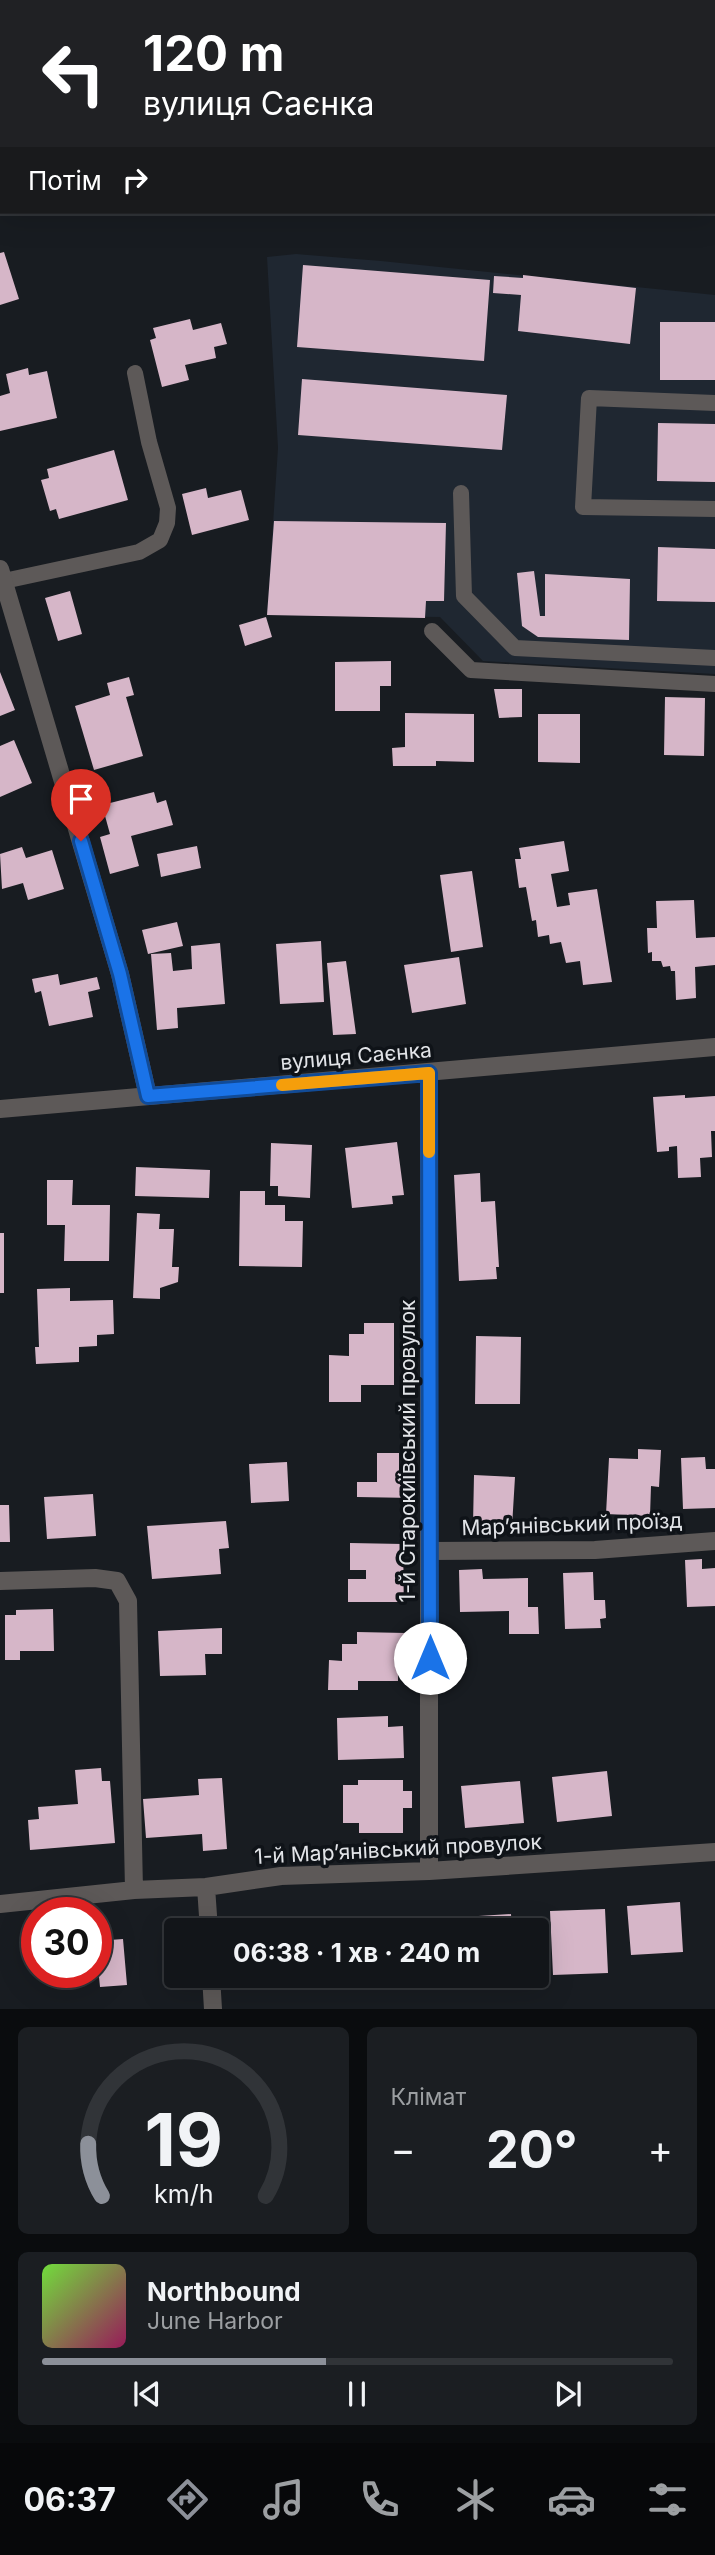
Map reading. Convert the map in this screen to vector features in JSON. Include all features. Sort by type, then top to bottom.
[{"type":"street","points":[[2,575],[120,974],[148,1096]]},
{"type":"street","name":"вулиця Саєнка","points":[[0,1109],[715,1047]]},
{"type":"street","name":"1-й Старокиївський провулок","points":[[429,1073],[429,1871]]},
{"type":"street","name":"Марʼянівський проїзд","points":[[430,1551],[595,1549],[715,1541]]},
{"type":"street","points":[[0,1581],[95,1578],[117,1581],[128,1601],[134,1890]]},
{"type":"street","name":"1-й Марʼянівський провулок","points":[[0,1904],[134,1890],[206,1888],[281,1876],[429,1871],[715,1852]]},
{"type":"street","points":[[206,1888],[208,1918]]},
{"type":"street","points":[[212,1988],[213,2009]]},
{"type":"lane","points":[[2,575],[139,552],[160,540],[167,523],[168,508],[149,442],[135,373]]},
{"type":"lane","points":[[715,403],[589,398],[583,507],[715,509]]},
{"type":"lane","points":[[461,494],[464,596],[515,648],[715,658]]},
{"type":"lane","points":[[432,631],[471,670],[715,684]]},
{"type":"shaded area","points":[[296,254],[715,295],[715,674],[483,661],[440,617],[267,615],[278,448],[267,257]]},
{"type":"building","points":[[4,252],[19,299],[0,305],[0,253]]},
{"type":"building","points":[[303,265],[490,280],[484,361],[297,347]]},
{"type":"building","points":[[523,275],[636,288],[630,344],[518,331],[521,295],[493,293],[494,276],[523,278]]},
{"type":"building","points":[[190,319],[193,330],[221,323],[227,344],[214,347],[216,358],[185,365],[189,380],[162,387],[150,340],[156,338],[153,328]]},
{"type":"building","points":[[660,322],[715,322],[715,380],[660,380]]},
{"type":"building","points":[[28,368],[29,375],[47,371],[57,418],[0,431],[0,396],[10,393],[6,374]]},
{"type":"building","points":[[302,379],[507,395],[502,450],[298,435]]},
{"type":"building","points":[[658,423],[715,424],[715,482],[657,481]]},
{"type":"building","points":[[114,450],[128,500],[59,519],[56,509],[50,511],[41,480],[49,478],[47,469]]},
{"type":"building","points":[[206,488],[208,498],[241,490],[249,520],[192,535],[182,494]]},
{"type":"building","points":[[274,521],[446,523],[444,601],[426,601],[425,618],[267,615]]},
{"type":"building","points":[[658,547],[715,549],[715,602],[657,601]]},
{"type":"building","points":[[534,571],[540,616],[545,616],[545,574],[630,579],[629,640],[538,637],[522,626],[517,573]]},
{"type":"building","points":[[70,591],[82,634],[58,641],[45,598]]},
{"type":"building","points":[[266,617],[272,637],[245,646],[239,625]]},
{"type":"building","points":[[391,661],[391,686],[380,686],[380,711],[335,711],[335,662]]},
{"type":"building","points":[[0,672],[15,710],[0,716]]},
{"type":"building","points":[[129,677],[134,695],[126,697],[143,756],[94,770],[75,706],[110,695],[107,683]]},
{"type":"building","points":[[494,689],[522,689],[522,717],[499,718]]},
{"type":"building","points":[[665,697],[705,698],[704,756],[664,755]]},
{"type":"building","points":[[405,713],[474,714],[474,762],[436,761],[436,766],[393,766],[392,748],[405,747]]},
{"type":"building","points":[[538,714],[580,714],[580,763],[538,762]]},
{"type":"building","points":[[14,740],[32,783],[0,797],[0,746]]},
{"type":"building","points":[[154,792],[157,803],[166,800],[173,825],[131,836],[139,866],[110,874],[100,837],[110,834],[102,805]]},
{"type":"building","points":[[564,841],[569,871],[551,874],[557,907],[570,905],[568,893],[597,889],[612,982],[583,985],[580,961],[566,963],[561,942],[550,944],[549,935],[538,937],[536,920],[532,921],[526,887],[519,888],[515,859],[521,859],[519,848]]},
{"type":"building","points":[[197,846],[201,868],[161,877],[157,854]]},
{"type":"building","points":[[22,847],[26,858],[52,850],[64,889],[28,900],[23,883],[2,889],[0,854]]},
{"type":"building","points":[[472,871],[483,947],[451,952],[440,875]]},
{"type":"building","points":[[694,900],[696,938],[715,937],[715,965],[695,967],[696,998],[676,1000],[675,971],[671,971],[670,966],[663,967],[661,961],[652,961],[652,952],[648,953],[647,928],[657,928],[656,901]]},
{"type":"building","points":[[177,922],[183,946],[148,954],[142,930]]},
{"type":"building","points":[[321,941],[324,1002],[280,1004],[276,944]]},
{"type":"building","points":[[220,943],[225,1004],[177,1008],[178,1028],[157,1030],[151,954],[171,953],[173,971],[192,969],[191,946]]},
{"type":"building","points":[[459,957],[466,1004],[412,1013],[404,965]]},
{"type":"building","points":[[346,961],[356,1034],[333,1035],[327,963]]},
{"type":"building","points":[[58,974],[60,985],[97,977],[100,989],[88,992],[93,1017],[49,1026],[41,991],[35,993],[32,979]]},
{"type":"building","points":[[685,1095],[685,1098],[715,1096],[715,1131],[711,1131],[712,1157],[700,1158],[701,1177],[678,1178],[677,1146],[669,1147],[669,1151],[657,1152],[653,1097]]},
{"type":"building","points":[[397,1142],[404,1195],[392,1196],[393,1204],[352,1208],[345,1148]]},
{"type":"building","points":[[271,1143],[312,1145],[310,1198],[278,1196],[278,1186],[270,1186]]},
{"type":"building","points":[[136,1167],[210,1170],[209,1198],[135,1196]]},
{"type":"building","points":[[480,1173],[481,1202],[495,1201],[499,1267],[496,1267],[497,1279],[459,1281],[454,1175]]},
{"type":"building","points":[[47,1180],[73,1180],[72,1205],[110,1205],[109,1261],[64,1261],[65,1225],[47,1225]]},
{"type":"building","points":[[240,1191],[265,1191],[265,1205],[285,1205],[285,1221],[303,1221],[302,1267],[239,1266]]},
{"type":"building","points":[[137,1213],[160,1214],[159,1229],[174,1229],[172,1267],[179,1267],[178,1282],[160,1288],[160,1299],[133,1298]]},
{"type":"building","points":[[0,1233],[4,1233],[4,1293],[0,1293]]},
{"type":"building","points":[[70,1288],[70,1301],[113,1300],[114,1334],[97,1335],[97,1346],[79,1347],[79,1362],[36,1364],[35,1347],[39,1347],[37,1289]]},
{"type":"building","points":[[364,1323],[394,1323],[394,1385],[361,1385],[361,1402],[329,1402],[329,1355],[349,1356],[349,1334],[364,1334]]},
{"type":"building","points":[[476,1336],[521,1337],[520,1404],[475,1404]]},
{"type":"building","points":[[638,1449],[661,1450],[659,1487],[651,1486],[650,1516],[606,1514],[609,1458],[638,1459]]},
{"type":"building","points":[[377,1453],[399,1453],[399,1474],[413,1474],[413,1498],[357,1497],[357,1482],[377,1482]]},
{"type":"building","points":[[705,1457],[706,1469],[715,1469],[715,1508],[683,1509],[681,1458]]},
{"type":"building","points":[[287,1462],[289,1501],[251,1503],[249,1464]]},
{"type":"building","points":[[474,1475],[515,1477],[512,1527],[473,1525]]},
{"type":"building","points":[[93,1494],[96,1536],[47,1539],[44,1497]]},
{"type":"building","points":[[0,1505],[9,1505],[10,1542],[0,1542]]},
{"type":"building","points":[[226,1521],[229,1548],[219,1549],[221,1574],[152,1579],[147,1526]]},
{"type":"building","points":[[350,1543],[403,1544],[404,1602],[348,1602],[348,1579],[366,1579],[366,1570],[350,1570]]},
{"type":"building","points":[[702,1559],[702,1569],[715,1568],[715,1606],[687,1607],[685,1560]]},
{"type":"building","points":[[482,1569],[483,1579],[528,1578],[528,1607],[538,1607],[539,1634],[509,1634],[509,1611],[460,1612],[459,1570]]},
{"type":"building","points":[[593,1572],[594,1600],[605,1600],[606,1618],[600,1619],[601,1628],[565,1629],[563,1573]]},
{"type":"building","points":[[53,1609],[54,1651],[20,1651],[20,1660],[5,1660],[5,1615],[16,1615],[16,1610]]},
{"type":"building","points":[[222,1628],[222,1654],[205,1654],[206,1675],[160,1676],[158,1631]]},
{"type":"building","points":[[357,1632],[406,1633],[406,1650],[398,1649],[398,1681],[358,1681],[358,1690],[328,1690],[329,1660],[342,1661],[342,1644],[357,1644]]},
{"type":"building","points":[[388,1716],[388,1727],[403,1726],[404,1758],[338,1760],[337,1718]]},
{"type":"building","points":[[101,1768],[102,1781],[110,1781],[115,1843],[30,1850],[28,1820],[39,1819],[38,1807],[78,1804],[75,1770]]},
{"type":"building","points":[[607,1771],[612,1816],[557,1822],[552,1777]]},
{"type":"building","points":[[222,1778],[227,1849],[203,1851],[202,1834],[146,1838],[143,1799],[199,1795],[198,1779]]},
{"type":"building","points":[[358,1780],[403,1780],[403,1791],[412,1791],[412,1808],[403,1808],[403,1833],[359,1833],[359,1823],[343,1823],[343,1785],[358,1785]]},
{"type":"building","points":[[520,1781],[524,1823],[465,1828],[461,1786]]},
{"type":"building","points":[[680,1902],[683,1952],[631,1955],[627,1906]]},
{"type":"building","points":[[605,1909],[608,1973],[553,1975],[550,1911]]},
{"type":"building","points":[[511,1914],[511,1918],[447,1918]]},
{"type":"building","points":[[123,1939],[127,1985],[112,1986],[112,1940]]},
{"type":"building","points":[[452,1988],[475,1988],[475,1989]]},
{"type":"slow traffic","points":[[282,1085],[429,1073],[429,1152]]},
{"type":"route","points":[[81,841],[120,974],[148,1096],[429,1073],[430,1658]]}]
